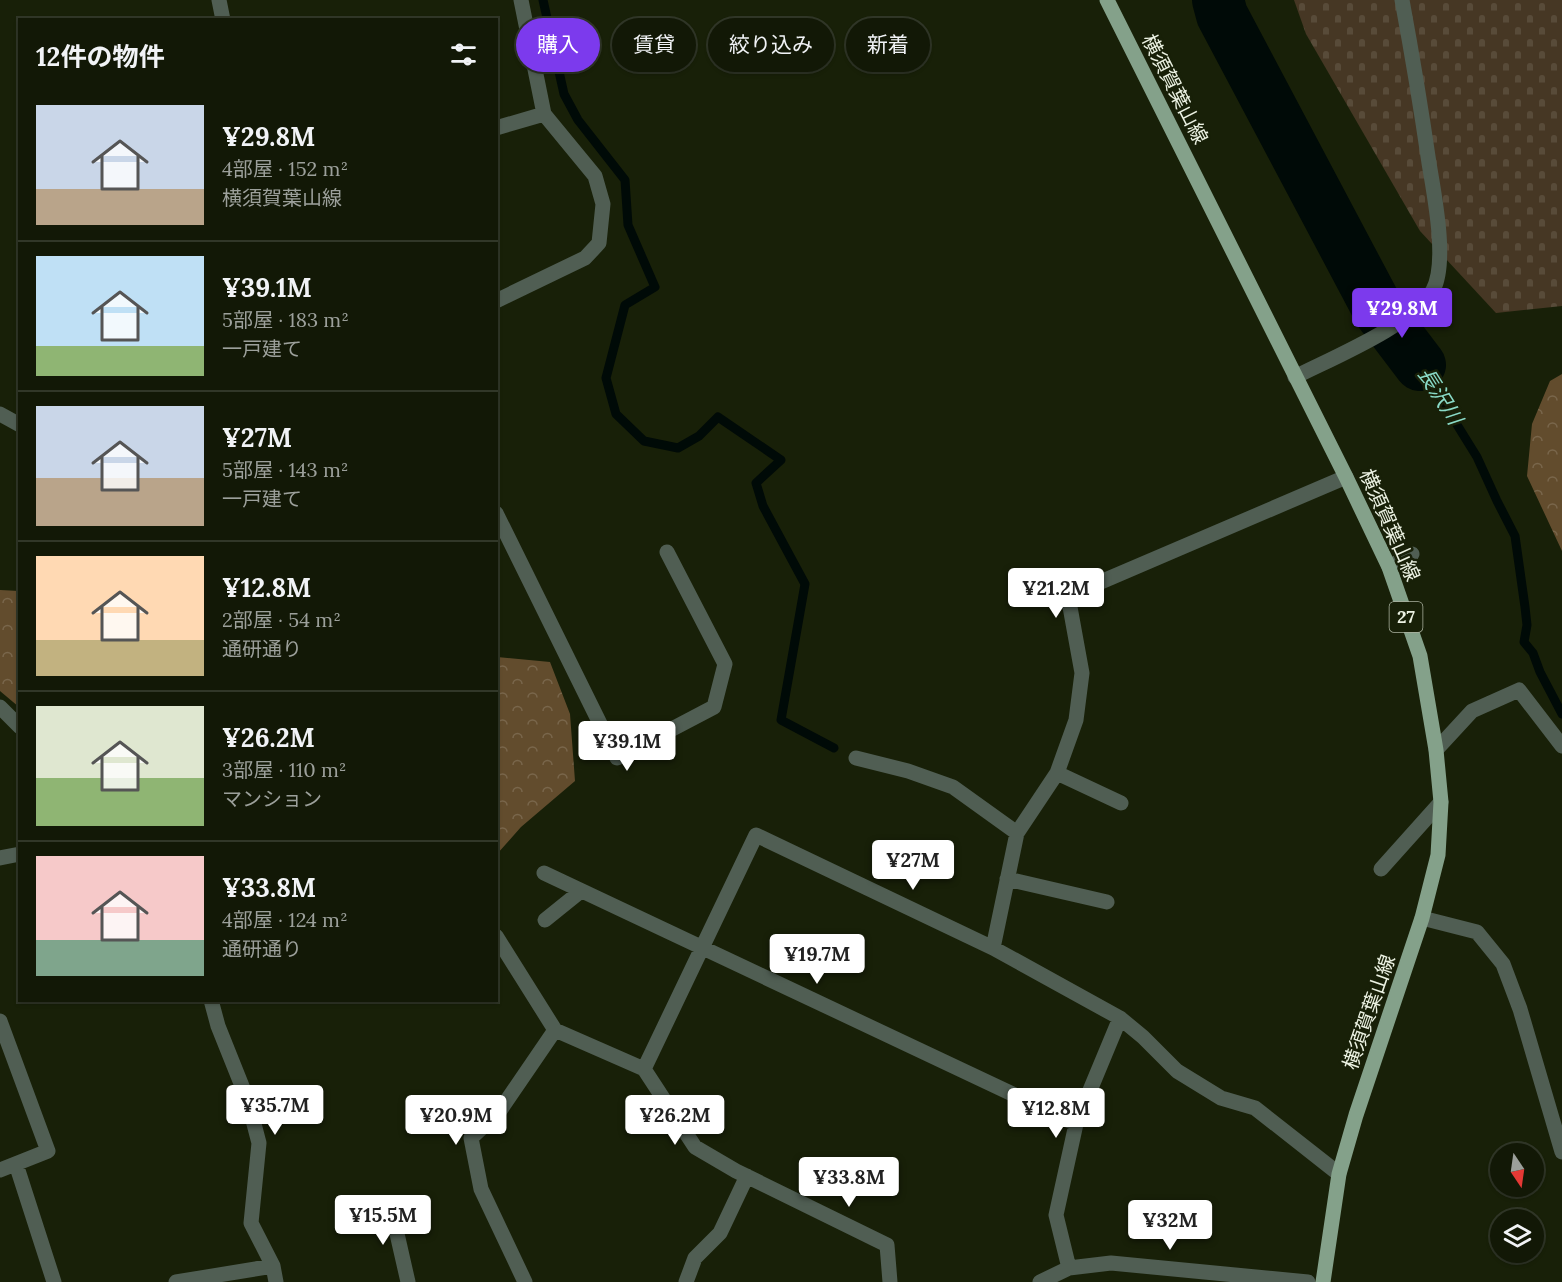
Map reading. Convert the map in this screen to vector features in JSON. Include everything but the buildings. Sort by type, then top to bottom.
[{"type":"main road","name":"横須賀葉山線","points":[[1107,0],[1389,567],[1420,656],[1436,750],[1442,802],[1438,855],[1422,918],[1338,1174],[1323,1282]]},
{"type":"street","points":[[219,0],[223,18]]},
{"type":"street","points":[[498,300],[585,258],[599,243],[603,204],[595,176],[544,114],[521,0]]},
{"type":"street","points":[[1295,377],[1370,340],[1417,310],[1434,289],[1439,263],[1437,219],[1402,0]]},
{"type":"street","points":[[498,127],[544,114]]},
{"type":"street","points":[[0,414],[18,424]]},
{"type":"street","points":[[993,948],[1017,833],[1057,773],[1076,720],[1082,673],[1068,596],[1346,477]]},
{"type":"street","points":[[498,521],[503,542],[617,758],[714,707],[725,664],[667,552]]},
{"type":"street","points":[[1389,567],[1412,554]]},
{"type":"street","points":[[1436,750],[1472,711],[1519,690],[1562,746]]},
{"type":"street","points":[[0,707],[18,725]]},
{"type":"street","points":[[856,758],[908,771],[953,787],[1017,833]]},
{"type":"street","points":[[1057,773],[1121,803]]},
{"type":"street","points":[[1381,870],[1442,802]]},
{"type":"street","points":[[644,1069],[756,835],[993,948],[1120,1018],[1177,1071],[1221,1098],[1255,1108],[1338,1174]]},
{"type":"street","points":[[0,858],[18,854]]},
{"type":"street","points":[[544,873],[1076,1124]]},
{"type":"street","points":[[1007,879],[1107,902]]},
{"type":"street","points":[[545,920],[581,891]]},
{"type":"street","points":[[1422,918],[1477,932],[1503,964],[1520,1009],[1562,1152]]},
{"type":"street","points":[[498,939],[555,1030],[644,1069],[695,1147],[736,1171],[887,1245],[890,1282]]},
{"type":"street","points":[[212,1002],[218,1026],[248,1101],[259,1143],[251,1223],[273,1266],[276,1282]]},
{"type":"street","points":[[1069,1268],[1056,1215],[1076,1124],[1120,1018]]},
{"type":"street","points":[[0,1021],[48,1151],[0,1170]]},
{"type":"street","points":[[525,1282],[481,1189],[471,1138],[499,1112],[555,1030]]},
{"type":"street","points":[[16,1164],[54,1282]]},
{"type":"street","points":[[686,1282],[695,1257],[720,1233],[747,1176]]},
{"type":"street","points":[[390,1203],[408,1282]]},
{"type":"street","points":[[1040,1282],[1069,1268],[1112,1263],[1308,1282]]},
{"type":"street","points":[[176,1282],[273,1266]]},
{"type":"green space","points":[[1294,0],[1562,0],[1562,306],[1496,313],[1420,231],[1306,34]]},
{"type":"green space","points":[[1562,374],[1562,551],[1527,476],[1532,424],[1550,381]]},
{"type":"green space","points":[[0,590],[18,591],[18,706],[0,691]]},
{"type":"green space","points":[[498,657],[550,662],[570,714],[575,781],[521,827],[498,853]]},
{"type":"waterway","points":[[543,0],[564,94],[578,120],[625,180],[628,225],[655,287],[625,305],[606,378],[616,414],[644,441],[678,448],[699,436],[718,417],[781,460],[756,483],[763,506],[805,584],[781,720],[834,748]]},
{"type":"waterway","name":"長沢川","points":[[1218,0],[1222,15],[1379,311],[1420,365]]},
{"type":"waterway","name":"長沢川","points":[[1420,365],[1477,457],[1515,536],[1527,625],[1524,642],[1533,653],[1540,672],[1562,714]]}]
